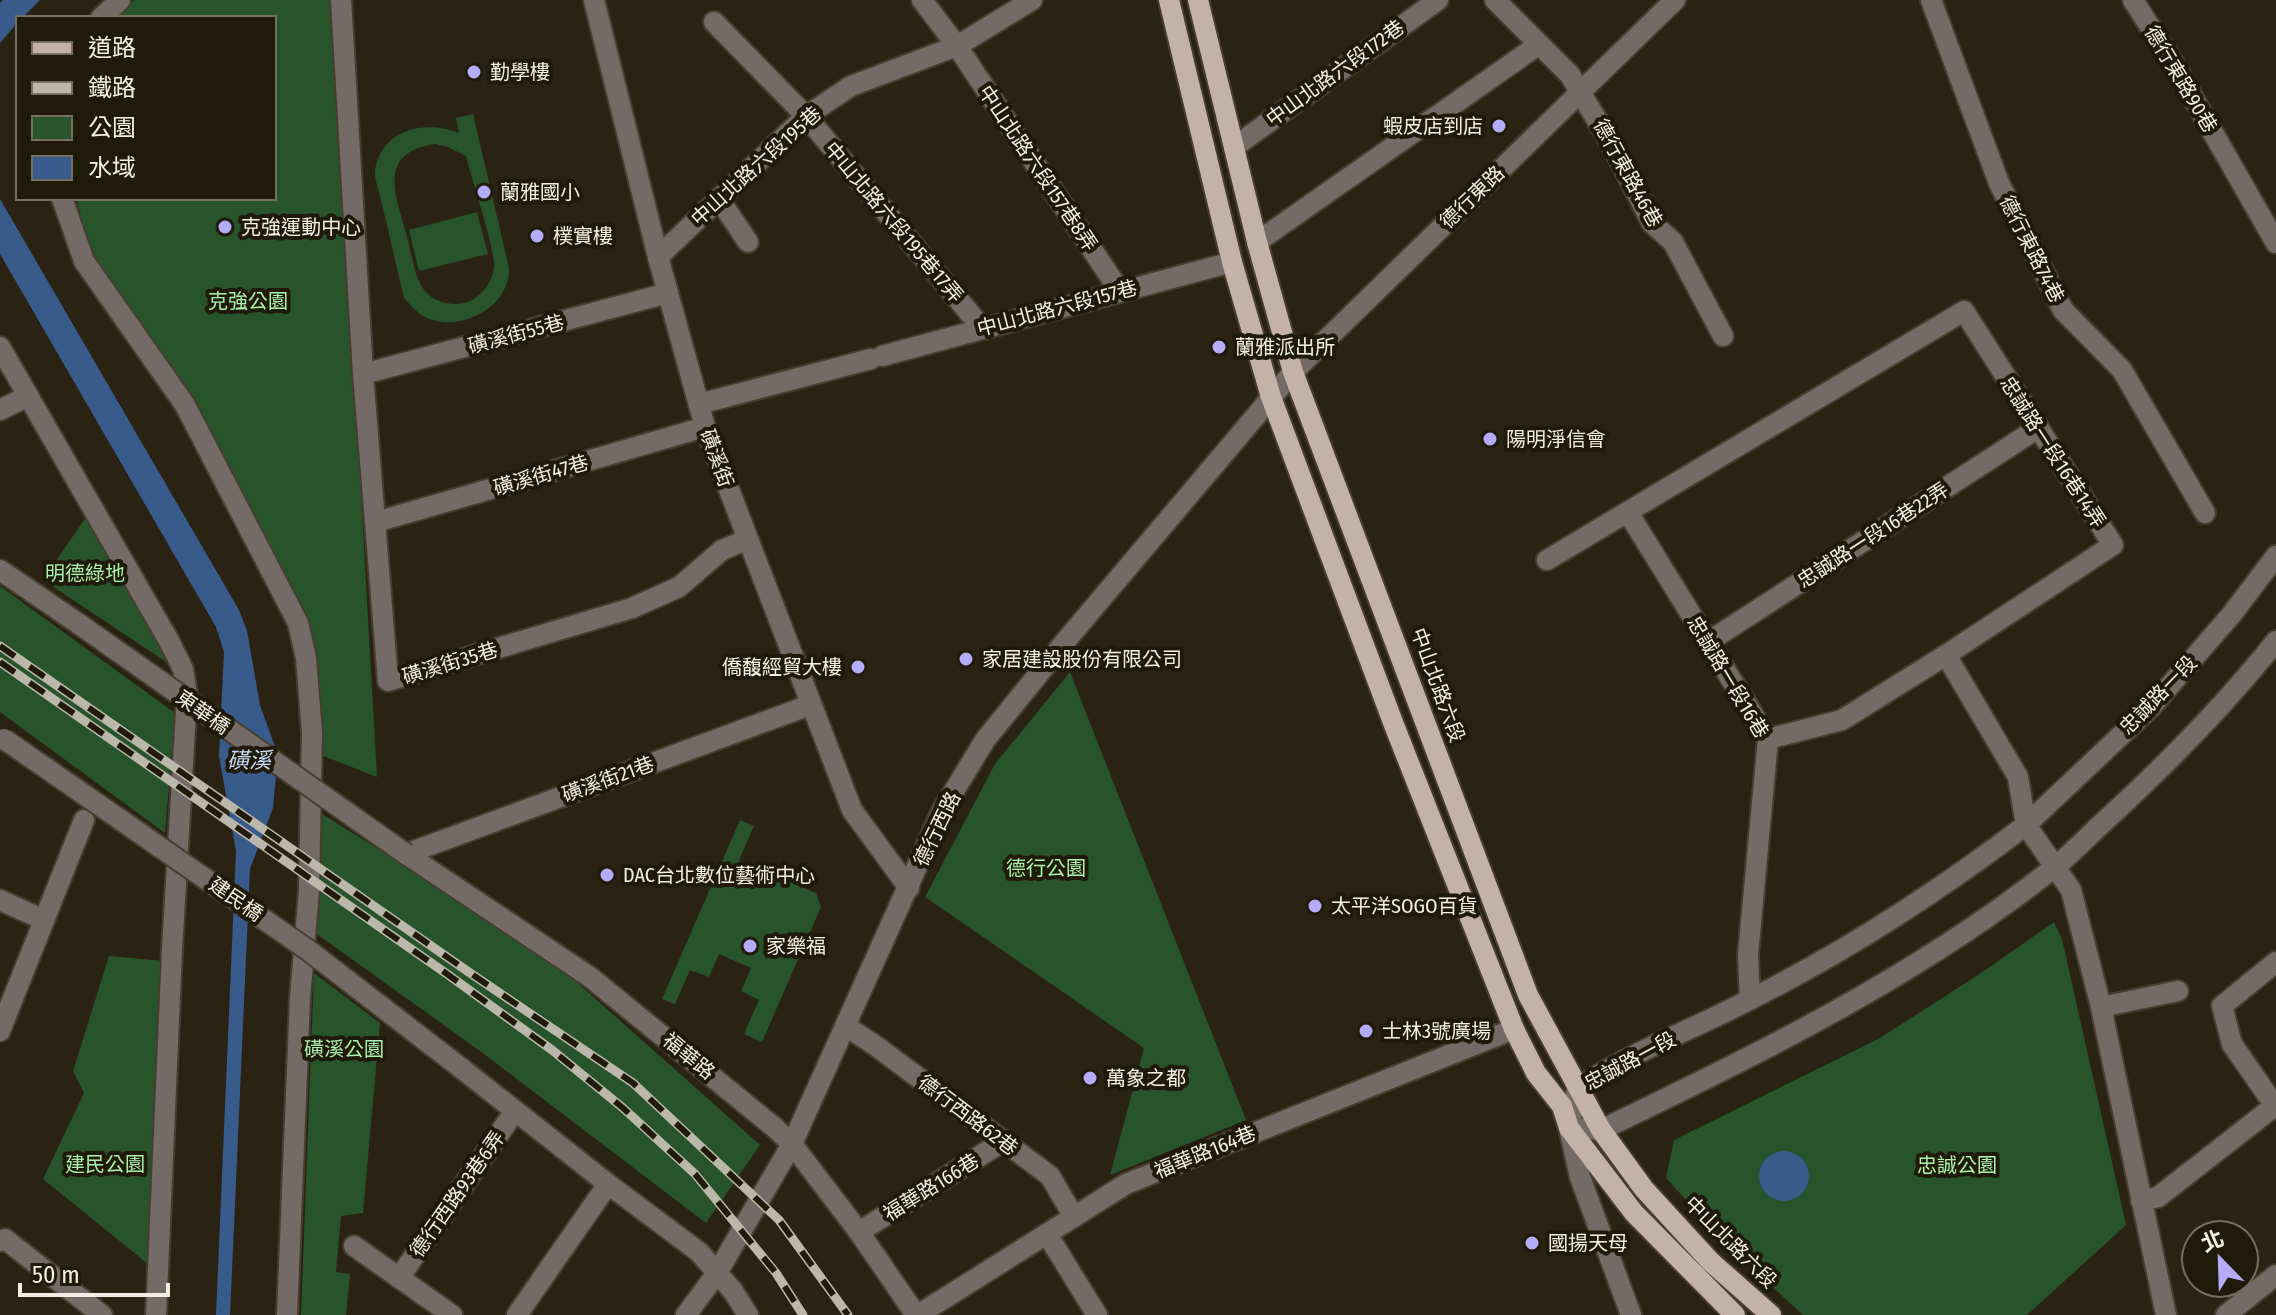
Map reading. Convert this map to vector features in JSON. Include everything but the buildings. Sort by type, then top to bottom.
[{"type":"main road","points":[[1169,0],[1232,262],[1271,397],[1394,725],[1514,1029],[1536,1073],[1562,1106],[1569,1128],[1634,1213],[1735,1315]]},
{"type":"main road","name":"中山北路六段","points":[[1198,0],[1257,242],[1293,372],[1372,576],[1515,965],[1577,1089],[1601,1130],[1644,1189],[1711,1262],[1771,1315]]},
{"type":"street","points":[[103,16],[120,0]]},
{"type":"street","name":"磺溪街35巷","points":[[341,0],[363,374],[388,681],[632,608],[679,587],[722,550],[746,540]]},
{"type":"street","name":"中山北路六段157巷8弄","points":[[922,0],[957,46],[1119,290]]},
{"type":"street","name":"中山北路六段195巷","points":[[658,257],[806,116],[851,86],[957,46],[1032,0]]},
{"type":"street","name":"中山北路六段172巷","points":[[1234,147],[1438,0]]},
{"type":"street","name":"德行東路46巷","points":[[1495,0],[1570,75],[1581,91],[1652,223],[1673,242],[1723,336]]},
{"type":"street","name":"德行東路","points":[[1271,397],[1293,372],[1675,0]]},
{"type":"street","name":"德行東路74巷","points":[[1931,0],[1999,183],[2034,256],[2063,310],[2122,370],[2205,513]]},
{"type":"street","name":"德行東路90巷","points":[[2133,0],[2175,66],[2276,243]]},
{"type":"street","name":"磺溪街","points":[[595,1],[658,257],[705,427],[852,810],[909,888]]},
{"type":"street","name":"中山北路六段195巷17弄","points":[[714,22],[806,116],[982,328]]},
{"type":"street","points":[[1257,242],[1538,45]]},
{"type":"street","points":[[719,199],[748,242]]},
{"type":"street","points":[[63,200],[84,261],[185,405],[298,623],[306,658],[312,733],[309,890],[300,998],[287,1315]]},
{"type":"street","name":"中山北路六段157巷","points":[[699,404],[1232,262]]},
{"type":"street","name":"磺溪街55巷","points":[[363,374],[668,293]]},
{"type":"street","name":"忠誠路一段16巷14弄","points":[[1629,514],[1964,311],[2113,545],[1842,720],[1768,739]]},
{"type":"street","points":[[0,347],[183,669],[187,694],[156,1315]]},
{"type":"street","points":[[0,410],[28,396]]},
{"type":"street","name":"德行西路","points":[[686,1315],[717,1273],[792,1144],[942,811],[985,740],[1271,397]]},
{"type":"street","name":"磺溪街47巷","points":[[376,522],[705,427]]},
{"type":"street","name":"忠誠路一段16巷22弄","points":[[1708,642],[2038,428]]},
{"type":"street","points":[[1547,560],[1629,514]]},
{"type":"street","name":"忠誠路一段16巷","points":[[1629,514],[1768,739],[1748,955],[1750,1000]]},
{"type":"street","name":"忠誠路一段","points":[[1569,1128],[1577,1089],[1602,1071],[1750,1000],[1828,958],[1931,894],[2026,825],[2152,706],[2232,614],[2276,556]]},
{"type":"street","name":"東華橋","points":[[0,570],[406,854]]},
{"type":"street","points":[[1631,1315],[1580,1177],[1569,1128],[1601,1130],[1781,1042],[1929,957],[2054,868],[2176,755],[2276,641]]},
{"type":"street","points":[[1946,655],[2018,777],[2026,825],[2071,890],[2101,1007],[2166,1315]]},
{"type":"street","name":"磺溪街21巷","points":[[406,854],[810,705]]},
{"type":"street","name":"建民橋","points":[[2,738],[308,950],[515,1111]]},
{"type":"street","points":[[0,1031],[84,820]]},
{"type":"street","name":"福華路","points":[[406,854],[590,977],[679,1047],[792,1144],[917,1315]]},
{"type":"street","points":[[0,900],[44,920]]},
{"type":"street","points":[[2276,962],[2222,1006],[2232,1044],[2272,1108],[2276,1131]]},
{"type":"street","points":[[2101,1007],[2178,991]]},
{"type":"street","name":"德行西路62巷","points":[[847,1027],[1050,1176],[1074,1217]]},
{"type":"street","name":"福華路164巷","points":[[917,1315],[1126,1184],[1514,1029]]},
{"type":"street","points":[[2141,1201],[2158,1197],[2272,1108]]},
{"type":"street","points":[[515,1111],[699,1252],[748,1315]]},
{"type":"street","name":"德行西路93巷6弄","points":[[399,1278],[515,1111]]},
{"type":"street","name":"福華路166巷","points":[[859,1232],[1002,1142]]},
{"type":"street","points":[[517,1315],[608,1184]]},
{"type":"street","points":[[1047,1234],[1097,1315]]},
{"type":"street","points":[[0,1241],[5,1239],[102,1315]]},
{"type":"street","points":[[354,1246],[452,1315]]},
{"type":"street","points":[[2226,1315],[2276,1275]]},
{"type":"green space","name":"克強公園","points":[[134,0],[333,0],[377,777],[321,755],[311,631],[191,394],[93,260],[77,200],[276,200],[276,16],[118,16]]},
{"type":"green space","points":[[473,114],[509,268],[502,294],[482,313],[454,322],[440,322],[423,316],[404,298],[375,170],[379,156],[396,136],[433,127],[459,133],[456,118]],"holes":[[[435,144],[466,156],[494,259],[493,274],[484,290],[470,301],[459,304],[438,300],[421,285],[394,180],[404,157],[416,149]]]},
{"type":"green space","points":[[477,212],[488,254],[419,271],[409,230]]},
{"type":"green space","name":"明德綠地","points":[[86,517],[180,671],[43,580]]},
{"type":"green space","points":[[0,586],[175,713],[165,833],[0,712]]},
{"type":"green space","name":"德行公園","points":[[1070,672],[1246,1120],[1110,1175],[1144,1048],[925,897],[995,764]]},
{"type":"green space","points":[[319,812],[544,953],[760,1145],[706,1223],[480,1051],[314,932]]},
{"type":"green space","points":[[740,820],[754,826],[739,860],[816,893],[821,907],[762,1042],[744,1034],[759,1000],[741,991],[751,968],[719,954],[709,977],[690,970],[675,1004],[662,999]]},
{"type":"green space","name":"忠誠公園","points":[[2054,922],[2062,939],[2126,1225],[2027,1315],[1803,1315],[1725,1243],[1666,1178],[1674,1140],[1880,1038]]},
{"type":"green space","name":"建民公園","points":[[109,956],[164,961],[148,1264],[43,1179],[84,1093],[73,1071]]},
{"type":"green space","name":"磺溪公園","points":[[314,973],[380,1023],[363,1213],[341,1216],[336,1272],[350,1274],[346,1315],[301,1315]]},
{"type":"water","points":[[3,0],[40,0],[24,16],[16,16],[16,24],[0,43],[0,3]]},
{"type":"water","name":"磺溪","points":[[0,199],[239,610],[247,631],[260,705],[278,755],[273,808],[250,869],[230,1315],[216,1315],[236,851],[219,756],[224,652],[216,627],[0,254]]},
{"type":"water","points":[[1784,1151],[1802,1158],[1809,1176],[1802,1194],[1784,1201],[1766,1194],[1759,1176],[1766,1158]]},
{"type":"railway","points":[[0,646],[633,1083],[779,1220],[848,1315]]},
{"type":"railway","points":[[0,662],[552,1050],[623,1108],[695,1174],[776,1273],[803,1315]]},
{"type":"place","name":"勤學樓","points":[[474,72]]},
{"type":"place","name":"蝦皮店到店","points":[[1499,126]]},
{"type":"place","name":"蘭雅國小","points":[[484,192]]},
{"type":"place","name":"克強運動中心","points":[[225,227]]},
{"type":"place","name":"樸實樓","points":[[537,236]]},
{"type":"place","name":"蘭雅派出所","points":[[1219,347]]},
{"type":"place","name":"陽明淨信會","points":[[1490,439]]},
{"type":"place","name":"家居建設股份有限公司","points":[[966,659]]},
{"type":"place","name":"僑馥經貿大樓","points":[[858,667]]},
{"type":"place","name":"DAC台北數位藝術中心","points":[[607,875]]},
{"type":"place","name":"太平洋SOGO百貨","points":[[1315,906]]},
{"type":"place","name":"家樂福","points":[[750,946]]},
{"type":"place","name":"士林3號廣場","points":[[1366,1031]]},
{"type":"place","name":"萬象之都","points":[[1090,1078]]},
{"type":"place","name":"國揚天母","points":[[1532,1243]]}]
